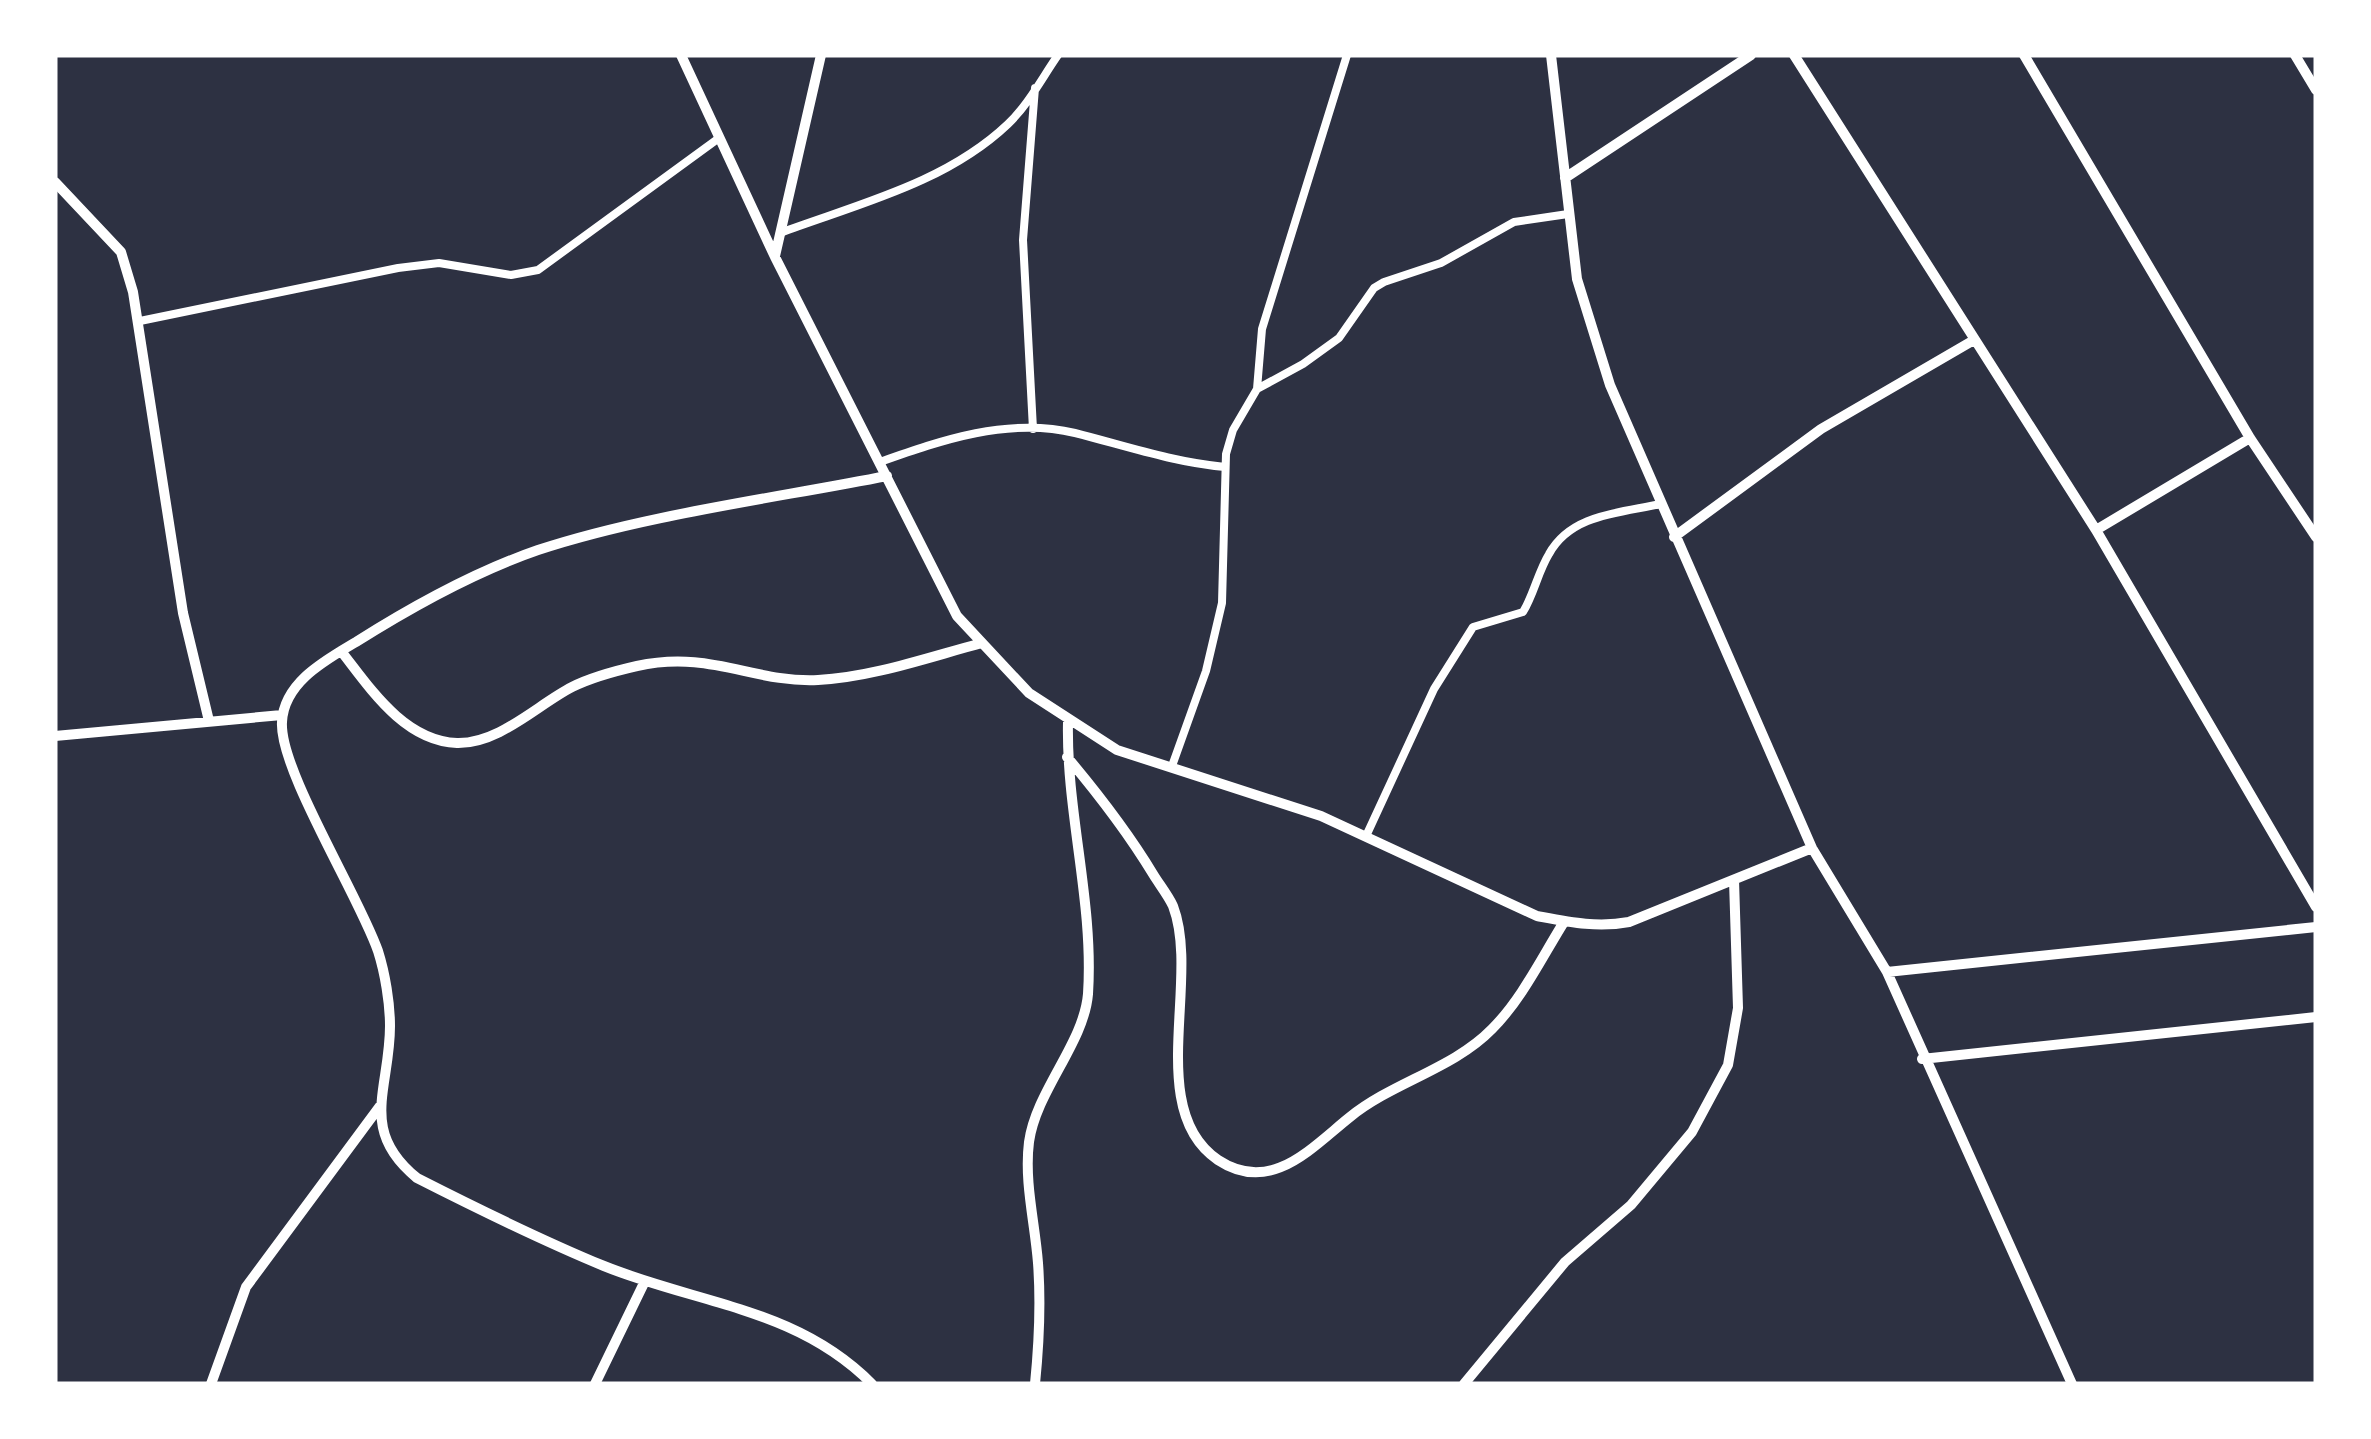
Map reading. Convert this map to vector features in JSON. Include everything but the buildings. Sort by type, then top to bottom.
[{"type":"street","points":[[681,55],[775,257],[957,616],[1029,693],[1068,722],[1117,750],[1367,834],[1537,916],[1564,922],[1608,926],[1629,922],[1812,848]]},
{"type":"street","points":[[775,257],[820,55]]},
{"type":"street","points":[[1551,55],[1577,279],[1593,340],[1674,537],[1812,848],[1887,972],[1922,1058],[2072,1384]]},
{"type":"street","points":[[1565,178],[1751,55]]},
{"type":"street","points":[[1794,55],[2096,530],[2316,907]]},
{"type":"street","points":[[2024,55],[2250,438],[2316,538]]},
{"type":"street","points":[[2295,55],[2316,90]]},
{"type":"street","points":[[56,187],[121,252],[140,321],[153,438],[176,574],[209,721]]},
{"type":"street","points":[[1674,537],[1821,430],[1974,340]]},
{"type":"street","points":[[2096,530],[2250,438]]},
{"type":"street","points":[[872,1384],[822,1342],[784,1322],[645,1281],[417,1178],[387,1148],[380,1105],[390,1026],[380,956],[361,904],[286,747],[282,716],[297,684],[341,651],[477,575],[540,550],[887,476]]},
{"type":"street","points":[[341,651],[398,716],[428,735],[457,743],[486,736],[585,682],[668,660],[705,660],[816,680],[866,673],[982,643]]},
{"type":"street","points":[[55,736],[282,716]]},
{"type":"street","points":[[1036,1384],[1038,1262],[1030,1211],[1029,1142],[1088,998],[1087,920],[1067,786],[1068,722]]},
{"type":"street","points":[[1067,757],[1122,824],[1173,906],[1183,957],[1178,1073],[1182,1102],[1190,1125],[1213,1156],[1248,1173],[1268,1171],[1300,1159],[1351,1115],[1451,1059],[1492,1030],[1564,922]]},
{"type":"street","points":[[1464,1384],[1564,1262],[1644,1191],[1692,1132],[1728,1065],[1738,1008],[1734,880]]},
{"type":"street","points":[[1887,972],[2316,927]]},
{"type":"street","points":[[1922,1058],[2316,1017]]},
{"type":"street","points":[[211,1384],[246,1287],[380,1105]]},
{"type":"street","points":[[595,1384],[645,1281]]},
{"type":"lane","points":[[780,233],[924,180],[971,155],[1011,122],[1058,55]]},
{"type":"lane","points":[[1172,766],[1206,672],[1222,604],[1225,467],[1233,430],[1257,389],[1262,329],[1347,55]]},
{"type":"lane","points":[[1033,429],[1023,240],[1035,88]]},
{"type":"lane","points":[[140,321],[412,266],[463,264],[511,274],[538,270],[719,138]]},
{"type":"lane","points":[[1257,389],[1303,364],[1339,338],[1374,288],[1384,282],[1441,264],[1514,222],[1568,214]]},
{"type":"lane","points":[[880,462],[958,434],[1033,429],[1073,432],[1137,453],[1225,467]]},
{"type":"lane","points":[[1367,834],[1434,688],[1473,627],[1523,612],[1546,557],[1560,537],[1578,523],[1661,504]]}]
